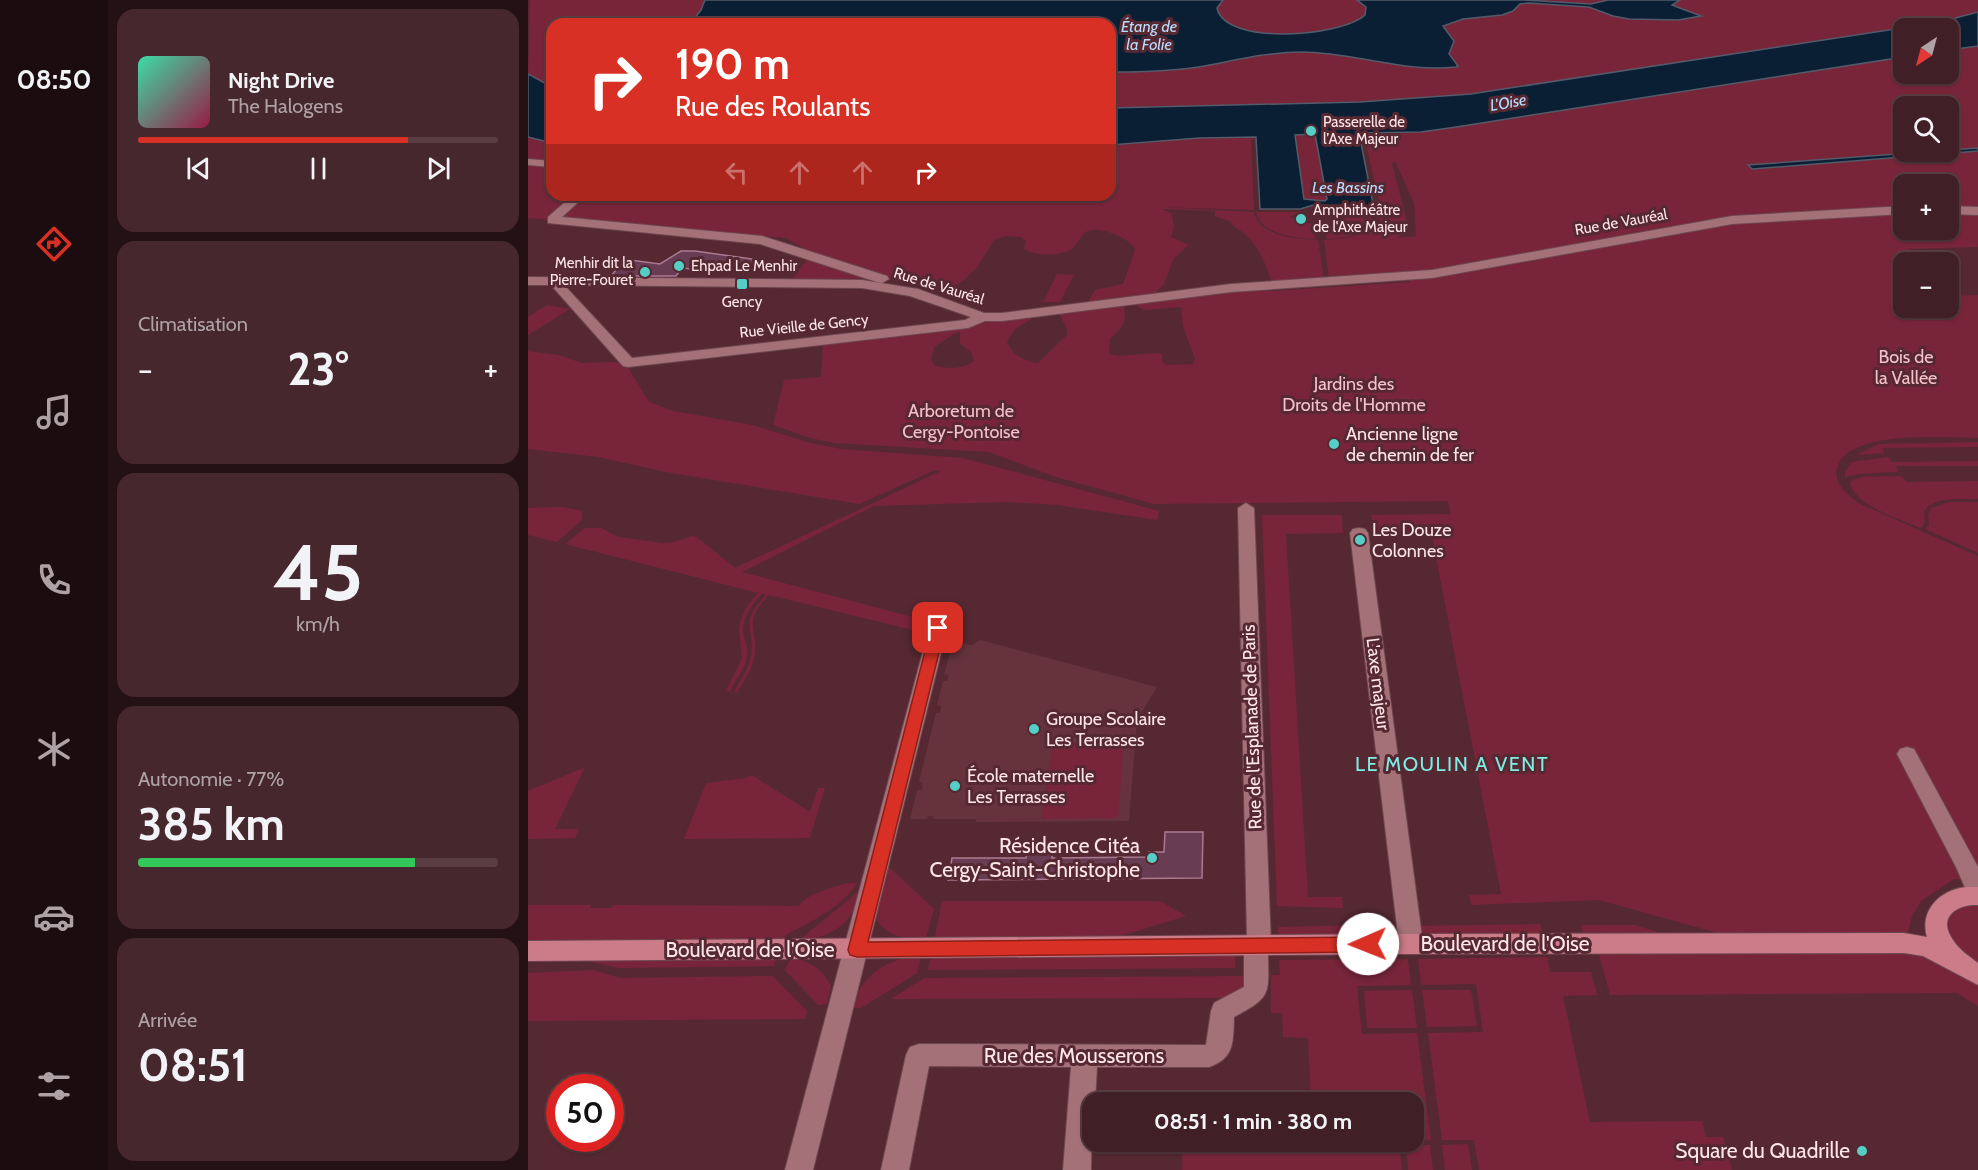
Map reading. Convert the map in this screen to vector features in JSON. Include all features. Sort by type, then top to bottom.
[{"type":"main road","points":[[1907,943],[1924,937],[1936,923],[1941,910],[1953,898],[1978,895]]},
{"type":"main road","points":[[1936,923],[1940,941],[1968,969]]},
{"type":"main road","name":"Boulevard de l'Oise","points":[[528,951],[1411,944],[1907,943],[1927,946],[1968,969]]},
{"type":"street","points":[[528,162],[546,164]]},
{"type":"street","points":[[573,201],[552,220],[762,240],[885,280],[892,287]]},
{"type":"street","points":[[1959,210],[1978,210]]},
{"type":"street","name":"Rue de Vauréal","points":[[528,281],[862,284],[914,292],[983,317],[1002,317],[1231,288],[1403,281],[1715,223],[1817,214],[1893,211]]},
{"type":"street","name":"Rue Vieille de Gency","points":[[560,282],[557,286],[628,363],[968,324],[983,317]]},
{"type":"street","name":"Rue de l'Esplanade de Paris","points":[[1246,508],[1257,945]]},
{"type":"street","name":"L'axe majeur","points":[[1359,532],[1411,944]]},
{"type":"street","points":[[800,1170],[941,617]]},
{"type":"street","points":[[1907,754],[1967,867],[1978,895]]},
{"type":"street","name":"Rue des Mousserons","points":[[895,1170],[919,1055],[1214,1054],[1220,1045],[1223,1011],[1248,998],[1256,991],[1257,945]]},
{"type":"street","points":[[1077,1170],[1085,1056]]},
{"type":"shaded area","name":"Groupe Scolaire Les Terrasses","points":[[980,640],[1157,687],[1137,720],[1129,821],[976,822],[976,819],[933,819],[933,816],[928,816],[927,819],[910,819],[917,790],[922,790],[923,782],[919,782],[936,713],[940,713],[941,706],[937,705],[943,681],[947,681],[949,675],[944,674],[953,642],[972,645]]},
{"type":"green space","points":[[530,0],[1978,0],[1978,12],[1956,18],[1893,18],[1893,29],[1471,94],[1360,102],[1116,108],[1116,18],[546,18],[546,84],[528,74]]},
{"type":"green space","points":[[1978,46],[1978,247],[1909,249],[1912,252],[1893,252],[1893,318],[1959,318],[1959,296],[1978,295],[1978,438],[1922,437],[1878,441],[1859,447],[1845,456],[1836,474],[1843,489],[1860,504],[1978,556],[1978,881],[1954,879],[1921,901],[1912,916],[1908,932],[1885,936],[1718,933],[1599,900],[1471,905],[1469,895],[1501,894],[1431,531],[1374,532],[1371,515],[1451,514],[1448,501],[1154,504],[1056,477],[989,452],[835,443],[810,438],[773,425],[784,380],[821,377],[823,343],[1036,316],[1014,330],[1007,342],[1019,357],[1038,363],[1067,335],[1067,329],[1059,313],[1123,304],[1125,320],[1110,338],[1109,354],[1119,356],[1157,353],[1162,354],[1162,361],[1166,365],[1193,364],[1195,359],[1183,326],[1181,307],[1144,310],[1133,303],[1233,291],[1273,291],[1410,282],[1405,272],[1329,279],[1324,240],[1341,239],[1366,232],[1373,227],[1382,214],[1364,135],[1358,133],[1421,132],[1893,59],[1893,84],[1959,84],[1959,49]],"holes":[[[1395,161],[1414,203],[1416,236],[1397,238],[1406,232],[1408,226],[1392,164]],[[960,332],[960,343],[972,353],[974,361],[954,368],[934,365],[931,360],[934,347]]]},
{"type":"green space","points":[[1315,134],[1328,200],[1325,201],[1304,200],[1295,135]]},
{"type":"green space","points":[[528,137],[546,142],[546,201],[1116,201],[1116,145],[1199,138],[1256,137],[1251,139],[1254,210],[1160,207],[1254,212],[1257,220],[1271,232],[1318,240],[1324,280],[1307,278],[1272,282],[1258,249],[1231,224],[1232,222],[1215,216],[1215,211],[1162,209],[1172,214],[1174,227],[1171,237],[1189,245],[1174,258],[1164,284],[1153,295],[1087,304],[1095,290],[1123,284],[1135,250],[1121,237],[1105,231],[1086,232],[1074,247],[1056,254],[1029,251],[1024,249],[1026,241],[1021,237],[1005,236],[994,240],[976,269],[960,283],[950,287],[891,278],[792,280],[812,253],[786,238],[528,218]]},
{"type":"green space","points":[[1379,211],[1377,219],[1367,230],[1351,236],[1327,239],[1325,224],[1338,221],[1346,216],[1336,212]]},
{"type":"green space","points":[[1256,212],[1299,212],[1290,217],[1314,224],[1315,239],[1280,234],[1264,226]]},
{"type":"green space","points":[[1057,274],[1074,275],[1060,302],[1043,302]]},
{"type":"green space","points":[[547,305],[570,309],[528,335],[528,317]]},
{"type":"green space","points":[[528,351],[559,355],[582,363],[615,362],[627,366],[649,402],[673,411],[752,425],[807,442],[841,449],[963,458],[1159,511],[1157,520],[1057,505],[1007,502],[874,506],[742,572],[924,620],[931,623],[929,634],[769,595],[755,613],[753,620],[754,658],[737,693],[734,692],[751,657],[750,620],[757,605],[766,595],[762,594],[750,608],[745,619],[743,631],[747,656],[744,665],[730,691],[726,691],[742,658],[739,630],[741,619],[747,606],[758,593],[565,544],[585,528],[601,528],[618,537],[663,543],[691,536],[697,537],[735,568],[941,471],[935,470],[859,504],[666,472],[598,457],[528,449]]},
{"type":"green space","points":[[1978,442],[1978,447],[1883,448],[1884,453],[1856,455],[1879,444]]},
{"type":"green space","points":[[1888,457],[1892,462],[1978,461],[1978,466],[1896,466],[1898,471],[1896,472],[1845,477],[1845,471],[1852,462]]},
{"type":"green space","points":[[1902,476],[1906,482],[1978,481],[1978,499],[1942,500],[1929,506],[1924,511],[1925,523],[1920,528],[1871,506],[1855,493],[1850,485],[1852,480],[1862,477]]},
{"type":"green space","points":[[1949,502],[1978,502],[1978,553],[1925,529],[1929,525],[1928,515],[1931,508]]},
{"type":"green space","points":[[562,507],[582,511],[582,520],[557,542],[528,535],[528,508]]},
{"type":"green space","points":[[1262,515],[1342,515],[1343,533],[1286,534],[1308,897],[1342,897],[1343,908],[1277,906]]},
{"type":"green space","points":[[1053,743],[1124,743],[1118,818],[1041,819]]},
{"type":"green space","points":[[585,767],[555,829],[579,829],[575,838],[528,839],[528,791]]},
{"type":"green space","points":[[752,775],[810,812],[818,788],[825,788],[810,838],[684,839],[706,783],[746,778]]},
{"type":"green space","points":[[884,867],[889,867],[934,909],[925,941],[897,936],[885,929],[875,917]]},
{"type":"green space","points":[[849,883],[857,883],[843,900],[786,935],[783,942],[528,944],[528,905],[591,905],[590,908],[611,908],[613,905],[799,906],[814,894]]},
{"type":"green space","points":[[859,891],[862,891],[858,902],[847,920],[833,931],[801,941],[803,937]]},
{"type":"green space","points":[[942,901],[1154,901],[1162,902],[1186,916],[1114,938],[934,941]]},
{"type":"green space","points":[[1967,904],[1978,905],[1978,965],[1955,945],[1949,932],[1949,916]]},
{"type":"green space","points":[[1404,924],[1405,939],[1279,939],[1278,927]]},
{"type":"green space","points":[[1540,924],[1544,937],[1416,938],[1415,926]]},
{"type":"green space","points":[[1581,925],[1635,925],[1658,932],[1659,937],[1584,938]]},
{"type":"green space","points":[[1917,953],[1978,984],[1978,1006],[1957,993],[1610,995],[1599,954]]},
{"type":"green space","points":[[1235,956],[1235,968],[928,970],[931,957]]},
{"type":"green space","points":[[908,957],[921,957],[917,973],[861,1008],[852,1008],[860,989],[872,974]]},
{"type":"green space","points":[[1547,957],[1550,972],[1591,972],[1597,995],[1563,996],[1590,1122],[1702,1121],[1706,1137],[1723,1137],[1732,1170],[1479,1170],[1474,1140],[1442,1140],[1428,1033],[1483,1032],[1476,984],[1421,985],[1418,959]]},
{"type":"green space","points":[[588,958],[776,958],[774,966],[619,968],[588,961]]},
{"type":"green space","points":[[791,958],[810,964],[824,975],[831,986],[827,1004],[818,1005],[785,970]]},
{"type":"green space","points":[[1408,959],[1411,985],[1357,986],[1362,1034],[1417,1033],[1431,1140],[1424,1140],[1424,1092],[1311,1092],[1308,1038],[1283,1037],[1282,1013],[1271,1013],[1271,975],[1280,975],[1279,960]]},
{"type":"green space","points":[[593,970],[620,978],[773,976],[807,1011],[805,1019],[528,1021],[528,973]]},
{"type":"green space","points":[[1248,976],[1239,991],[1222,998],[891,999],[924,978]]},
{"type":"green space","points":[[1412,990],[1417,1028],[1367,1028],[1364,991]]},
{"type":"green space","points":[[1422,990],[1471,990],[1477,1026],[1427,1027]]},
{"type":"green space","points":[[1468,1144],[1472,1170],[1445,1170],[1442,1145]]},
{"type":"green space","points":[[1424,1145],[1430,1145],[1433,1170],[1408,1170],[1407,1152],[1424,1152]]},
{"type":"green space","points":[[1183,1152],[1400,1152],[1402,1170],[1182,1170]]},
{"type":"water","name":"Étang de la Folie","points":[[705,0],[1223,0],[1217,8],[1225,20],[1240,28],[1261,33],[1285,34],[1333,29],[1352,23],[1365,15],[1366,7],[1357,0],[1524,0],[1591,4],[1608,0],[1680,0],[1672,5],[1701,16],[1678,20],[1629,19],[1589,7],[1529,3],[1520,4],[1513,11],[1502,15],[1463,19],[1443,26],[1454,41],[1449,54],[1458,66],[1456,67],[1417,67],[1341,55],[1289,52],[1198,67],[1116,72],[1116,18],[695,18]]},
{"type":"water","points":[[1978,12],[1978,46],[1959,49],[1959,18],[1956,18]]},
{"type":"water","points":[[1893,29],[1893,59],[1421,132],[1359,133],[1374,209],[1334,209],[1317,204],[1300,209],[1260,209],[1256,137],[1199,138],[1116,145],[1116,108],[1360,102],[1471,94]],"holes":[[[1315,134],[1327,199],[1325,201],[1304,199],[1295,135]]]},
{"type":"water","points":[[528,74],[546,84],[546,142],[528,137]]},
{"type":"water","points":[[1978,148],[1978,151],[1959,153],[1959,149]]},
{"type":"water","points":[[1893,154],[1893,158],[1752,169],[1748,165]]},
{"type":"building","name":"Ehpad Le Menhir","points":[[681,251],[759,260],[743,273],[705,267],[701,270],[682,268],[676,276],[611,276],[622,263],[630,260],[660,264]]},
{"type":"building","name":"Résidence Citéa Cergy-Saint-Christophe","points":[[1165,832],[1203,832],[1202,878],[948,880],[952,858],[1026,858],[1027,850],[1053,850],[1052,858],[1149,857],[1149,852],[1164,852]]},
{"type":"place","name":"Passerelle de l’Axe Majeur","points":[[1311,131]]},
{"type":"place","name":"Amphithéâtre de l'Axe Majeur","points":[[1301,219]]},
{"type":"place","name":"Ehpad Le Menhir","points":[[679,266]]},
{"type":"place","name":"Menhir dit la Pierre-Fouret","points":[[645,272]]},
{"type":"place","name":"Gency","points":[[742,284]]},
{"type":"place","name":"Ancienne ligne de chemin de fer","points":[[1334,444]]},
{"type":"place","name":"Les Douze Colonnes","points":[[1360,540]]},
{"type":"place","name":"Groupe Scolaire Les Terrasses","points":[[1034,729]]},
{"type":"place","name":"École maternelle Les Terrasses","points":[[955,786]]},
{"type":"place","name":"Résidence Citéa Cergy-Saint-Christophe","points":[[1152,858]]},
{"type":"place","name":"Square du Quadrille","points":[[1862,1151]]},
{"type":"district","name":"LE MOULIN A VENT","points":[[1452,764]]},
{"type":"route","points":[[938,628],[857,950],[1368,944]]},
{"type":"water label","name":"L'Oise","points":[[1508,102]]},
{"type":"water label","name":"Les Bassins","points":[[1348,187]]},
{"type":"park label","name":"Bois de la Vallée","points":[[1906,367]]},
{"type":"park label","name":"Jardins des Droits de l'Homme","points":[[1354,394]]},
{"type":"park label","name":"Arboretum de Cergy‐Pontoise","points":[[961,421]]}]
